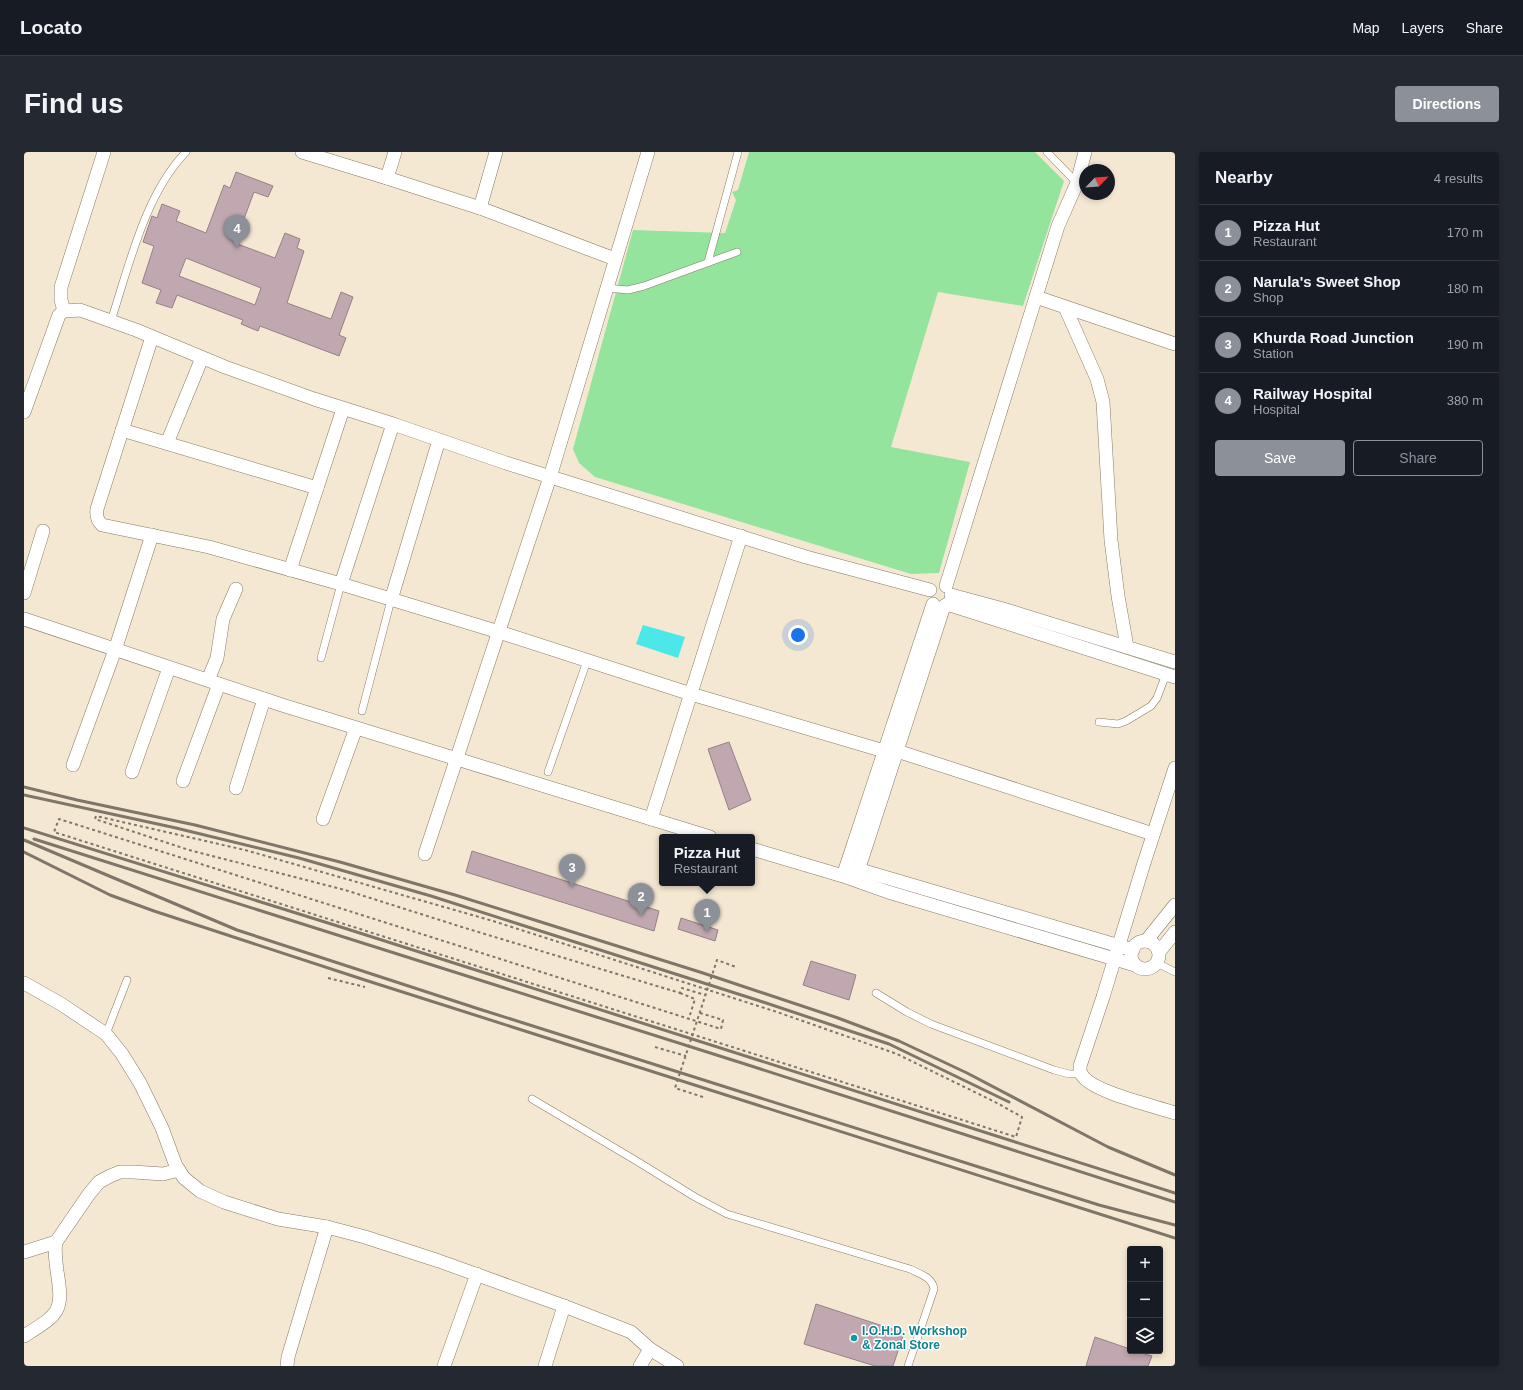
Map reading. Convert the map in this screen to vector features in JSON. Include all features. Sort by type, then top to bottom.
[{"type":"street","points":[[64,311],[61,300],[61,287],[104,152]]},
{"type":"street","points":[[302,152],[480,208],[615,259]]},
{"type":"street","points":[[387,178],[395,152]]},
{"type":"street","points":[[480,208],[496,152]]},
{"type":"street","points":[[424,854],[550,477],[648,152]]},
{"type":"street","points":[[851,873],[891,751],[944,599],[1058,226],[1077,183],[1085,152]]},
{"type":"street","points":[[1036,297],[1175,344]]},
{"type":"street","points":[[1065,307],[1101,391],[1103,402],[1111,540],[1118,596],[1127,647]]},
{"type":"street","points":[[24,412],[59,315],[64,311],[80,310],[152,337],[202,358],[343,409],[393,424],[506,463],[840,567],[930,590],[929,598],[944,599],[1003,609],[1175,662]]},
{"type":"street","points":[[152,337],[97,509],[96,516],[98,521],[108,527],[209,547],[341,584],[499,632],[691,694],[891,751],[1153,834]]},
{"type":"street","points":[[167,443],[202,358]]},
{"type":"street","points":[[290,570],[343,409]]},
{"type":"street","points":[[341,584],[393,424]]},
{"type":"street","points":[[122,430],[317,488]]},
{"type":"street","points":[[391,600],[439,440]]},
{"type":"street","points":[[24,593],[43,531]]},
{"type":"street","points":[[73,765],[115,650],[152,535]]},
{"type":"street","points":[[651,819],[741,536]]},
{"type":"street","points":[[183,781],[213,682],[223,619],[236,589]]},
{"type":"street","points":[[944,599],[1170,675]]},
{"type":"street","points":[[24,619],[264,699],[700,834]]},
{"type":"street","points":[[132,772],[169,668]]},
{"type":"street","points":[[236,788],[264,699]]},
{"type":"street","points":[[323,819],[356,728]]},
{"type":"street","points":[[1175,768],[1080,1066],[1081,1074],[1087,1082],[1115,1095],[1175,1113]]},
{"type":"street","points":[[755,850],[851,873],[1133,950]]},
{"type":"street","points":[[851,873],[888,892],[1135,965],[1143,969],[1152,968],[1175,932]]},
{"type":"street","points":[[1146,942],[1175,905]]},
{"type":"street","points":[[1135,965],[1132,956],[1133,950],[1137,944],[1146,942],[1154,945],[1158,958]]},
{"type":"street","points":[[24,983],[61,1004],[106,1034],[122,1054],[140,1083],[162,1128],[169,1150],[179,1170],[184,1178],[200,1191],[224,1202],[278,1219],[327,1227],[365,1237],[477,1274],[631,1332],[650,1349],[677,1366]]},
{"type":"street","points":[[24,1336],[53,1316],[58,1309],[60,1293],[54,1249],[56,1242],[99,1182],[120,1172],[163,1174],[179,1170]]},
{"type":"street","points":[[287,1366],[288,1357],[327,1227]]},
{"type":"street","points":[[24,1252],[56,1242]]},
{"type":"street","points":[[444,1366],[477,1274]]},
{"type":"street","points":[[545,1366],[564,1306]]},
{"type":"street","points":[[640,1366],[650,1349]]},
{"type":"lane","points":[[111,321],[138,236],[167,176],[186,152]]},
{"type":"lane","points":[[708,262],[738,152]]},
{"type":"lane","points":[[1047,152],[1077,183]]},
{"type":"lane","points":[[607,288],[628,290],[644,286],[737,252]]},
{"type":"lane","points":[[321,658],[341,584]]},
{"type":"lane","points":[[362,710],[391,600]]},
{"type":"lane","points":[[548,772],[587,661]]},
{"type":"lane","points":[[1099,722],[1118,724],[1151,706],[1170,675]]},
{"type":"lane","points":[[1158,958],[1175,972]]},
{"type":"lane","points":[[106,1034],[127,980]]},
{"type":"lane","points":[[876,993],[907,1012],[931,1024],[1054,1070],[1069,1074],[1081,1074]]},
{"type":"lane","points":[[532,1099],[695,1197],[727,1214],[910,1269],[927,1278],[933,1283],[934,1289],[908,1366]]},
{"type":"path","points":[[689,1018],[695,999],[680,993],[345,890],[188,850],[95,820],[96,816],[260,855],[493,921],[777,1012],[897,1054],[995,1102],[1022,1117],[1016,1137],[54,832],[58,819],[721,1029],[723,1020],[700,1013]]},
{"type":"path","points":[[703,1097],[675,1088],[716,960],[736,967]]},
{"type":"path","points":[[328,978],[365,987]]},
{"type":"path","points":[[680,993],[682,988],[705,995]]},
{"type":"path","points":[[655,1047],[686,1056]]},
{"type":"green space","points":[[749,152],[1035,152],[1064,181],[1023,306],[938,292],[891,447],[970,462],[939,573],[911,574],[595,477],[579,463],[573,449],[633,230],[725,233],[736,200],[732,192],[738,190]]},
{"type":"water","points":[[643,625],[685,637],[678,658],[636,644]]},
{"type":"building","points":[[236,172],[273,186],[268,197],[254,192],[235,243],[275,258],[285,233],[300,239],[297,248],[304,251],[287,303],[331,319],[341,292],[353,297],[339,335],[346,338],[339,356],[260,326],[258,331],[241,324],[243,320],[177,295],[172,308],[156,303],[161,290],[142,283],[154,246],[143,242],[152,216],[157,218],[162,204],[180,211],[176,221],[206,233],[224,185],[230,188]],"holes":[[[186,258],[261,288],[255,305],[179,276]]]},
{"type":"building","points":[[729,742],[751,800],[729,810],[708,749]]},
{"type":"building","points":[[472,851],[659,911],[654,931],[466,872]]},
{"type":"building","points":[[681,918],[718,930],[715,941],[678,929]]},
{"type":"building","points":[[811,961],[856,975],[849,1000],[803,985]]},
{"type":"building","name":"I.O.H.D. Workshop & Zonal Store","points":[[816,1304],[904,1333],[893,1366],[875,1366],[804,1344]]},
{"type":"building","points":[[1095,1337],[1127,1348],[1127,1354],[1145,1354],[1152,1356],[1148,1366],[1086,1366]]},
{"type":"railway","points":[[24,787],[195,825],[340,862],[455,895],[703,973],[838,1018],[899,1041],[967,1073],[1108,1147],[1175,1175]]},
{"type":"railway","points":[[24,795],[176,828],[299,858],[431,896],[757,1000],[889,1044],[1009,1102]]},
{"type":"railway","points":[[24,828],[344,928],[1175,1193]]},
{"type":"railway","points":[[34,839],[1175,1202]]},
{"type":"railway","points":[[24,840],[237,930],[479,1009],[1099,1205],[1175,1225]]},
{"type":"railway","points":[[24,852],[110,895],[154,911],[368,981],[1175,1238]]},
{"type":"place","name":"Railway Hospital","points":[[237,248]]},
{"type":"place","name":"Khurda Road Junction","points":[[572,887]]},
{"type":"place","name":"Narula's Sweet Shop","points":[[641,916]]},
{"type":"place","name":"Pizza Hut","points":[[707,932]]},
{"type":"place","name":"I.O.H.D. Workshop & Zonal Store","points":[[854,1338]]}]
